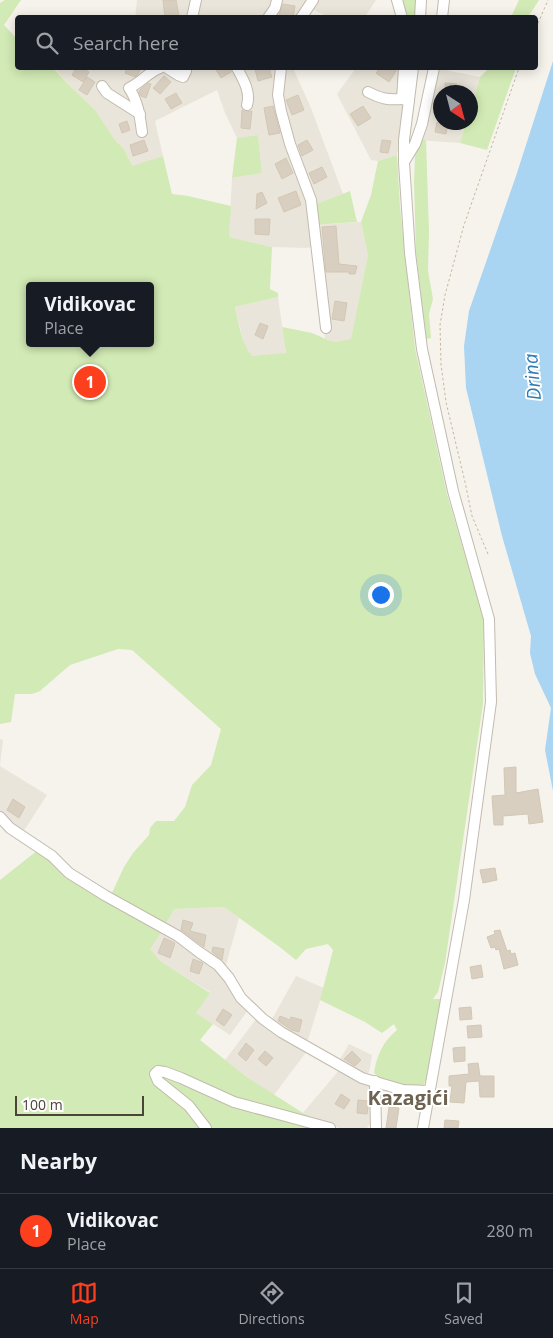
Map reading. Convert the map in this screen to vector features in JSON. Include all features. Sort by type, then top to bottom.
[{"type":"street","points":[[193,15],[196,0]]},
{"type":"street","points":[[270,15],[275,8],[277,0]]},
{"type":"street","points":[[303,15],[312,0]]},
{"type":"street","points":[[397,0],[401,15]]},
{"type":"street","points":[[420,15],[421,0]]},
{"type":"street","points":[[442,15],[444,0]]},
{"type":"street","points":[[140,114],[104,89],[119,91],[129,88],[156,70]]},
{"type":"street","points":[[170,70],[183,77],[185,70]]},
{"type":"street","points":[[237,70],[247,91],[247,105]]},
{"type":"street","points":[[281,70],[278,95],[281,111],[290,144],[311,200],[326,328]]},
{"type":"street","points":[[404,70],[406,100],[404,163],[410,254],[422,349],[453,491],[489,619],[491,702],[464,900],[423,1128]]},
{"type":"street","points":[[406,100],[413,70]]},
{"type":"street","points":[[404,163],[415,144],[422,124],[434,70]]},
{"type":"street","points":[[129,88],[140,114],[142,132]]},
{"type":"street","points":[[368,92],[388,100],[406,100]]},
{"type":"street","points":[[0,818],[10,828],[52,856],[69,873],[100,893],[178,936],[218,965],[229,978],[241,998],[263,1019],[281,1032],[362,1078],[403,1090],[430,1091]]},
{"type":"street","points":[[206,1128],[190,1106],[158,1081],[155,1074],[158,1071],[181,1078],[234,1102],[330,1128]]},
{"type":"street","points":[[374,1126],[375,1081]]},
{"type":"path","points":[[538,23],[548,0]]},
{"type":"path","points":[[488,554],[472,516],[446,402],[441,364],[440,325],[445,294],[464,225],[518,70]]},
{"type":"shaded area","points":[[137,0],[376,0],[366,15],[324,15],[312,9],[307,15],[135,15]]},
{"type":"shaded area","points":[[56,70],[294,70],[311,108],[343,194],[309,207],[312,225],[361,222],[368,255],[351,340],[336,342],[325,339],[314,247],[272,247],[229,237],[232,178],[262,173],[258,135],[237,138],[217,90],[155,121],[163,156],[132,167],[124,149],[115,140],[95,110]]},
{"type":"shaded area","points":[[355,70],[401,70],[404,108],[397,155],[378,161],[371,160],[337,94]]},
{"type":"shaded area","points":[[435,70],[446,70],[480,77],[478,85],[433,85],[433,130],[464,130],[460,143],[417,140]]},
{"type":"shaded area","points":[[278,297],[286,354],[252,356],[246,348],[235,307]]},
{"type":"shaded area","points":[[0,739],[3,740],[0,766]]},
{"type":"shaded area","points":[[0,766],[47,795],[23,832],[0,814]]},
{"type":"shaded area","points":[[224,907],[239,918],[226,965],[220,972],[248,1010],[230,1035],[196,1013],[210,992],[159,961],[149,949],[161,933],[174,909]]},
{"type":"shaded area","points":[[296,976],[324,988],[307,1043],[271,1021]]},
{"type":"shaded area","points":[[257,1018],[307,1051],[274,1095],[225,1060]]},
{"type":"shaded area","points":[[349,1044],[372,1055],[369,1072],[365,1075],[339,1061]]},
{"type":"shaded area","points":[[340,1069],[371,1086],[372,1121],[367,1128],[339,1128],[303,1113]]},
{"type":"green space","points":[[5,0],[21,0],[4,25],[15,37],[15,70],[55,70],[95,110],[115,140],[124,149],[132,166],[163,156],[172,194],[231,206],[229,237],[272,247],[270,289],[278,293],[278,297],[235,307],[243,339],[252,356],[286,353],[282,327],[312,333],[336,342],[351,339],[368,255],[361,222],[371,195],[378,161],[397,155],[400,207],[415,348],[447,494],[484,621],[483,704],[445,963],[438,992],[433,999],[441,999],[427,1077],[424,1084],[419,1088],[401,1085],[384,1080],[374,1073],[381,1049],[397,1030],[394,1024],[382,1033],[365,1022],[320,1000],[333,950],[328,944],[306,949],[296,960],[224,907],[174,909],[150,949],[160,961],[210,993],[196,1013],[213,1024],[200,1040],[248,1078],[303,1113],[330,1125],[331,1128],[0,1128],[0,880],[43,846],[61,862],[111,895],[124,867],[133,853],[149,835],[150,828],[156,821],[174,821],[185,807],[192,785],[211,765],[221,729],[132,650],[118,649],[70,665],[40,691],[32,694],[15,694],[11,722],[0,724],[0,3]]},
{"type":"green space","points":[[393,0],[416,0],[416,15],[397,15]]},
{"type":"green space","points":[[519,0],[539,0],[529,15],[512,15]]},
{"type":"green space","points":[[487,70],[515,70],[487,150],[460,143],[464,130],[478,130],[478,85],[480,77]]},
{"type":"green space","points":[[258,135],[262,173],[232,178],[237,138]]},
{"type":"green space","points":[[421,140],[426,140],[429,232],[428,271],[433,299],[429,314],[431,338],[426,339],[416,253],[414,182],[415,156]]},
{"type":"green space","points":[[350,191],[357,222],[312,225],[309,207]]},
{"type":"water","name":"Drina","points":[[553,61],[553,791],[545,750],[551,708],[535,674],[530,653],[531,636],[502,536],[466,388],[464,346],[469,311],[516,176]]},
{"type":"building","points":[[163,0],[176,0],[179,15],[165,15]]},
{"type":"building","points":[[283,4],[295,6],[294,15],[279,15]]},
{"type":"building","points":[[75,70],[89,72],[83,82],[72,75]]},
{"type":"building","points":[[126,70],[140,70],[135,77],[125,73]]},
{"type":"building","points":[[216,70],[230,70],[231,72],[221,78]]},
{"type":"building","points":[[255,70],[270,70],[272,77],[258,81]]},
{"type":"building","points":[[378,70],[396,71],[389,82],[376,73]]},
{"type":"building","points":[[164,76],[171,82],[160,94],[153,88]]},
{"type":"building","points":[[87,77],[95,82],[87,95],[79,90]]},
{"type":"building","points":[[148,83],[151,84],[146,98],[141,96],[139,92]]},
{"type":"building","points":[[445,83],[457,84],[457,85],[445,85]]},
{"type":"building","points":[[176,93],[182,103],[171,109],[165,99]]},
{"type":"building","points":[[298,95],[304,110],[292,115],[286,100]]},
{"type":"building","points":[[273,106],[280,133],[269,135],[264,108]]},
{"type":"building","points":[[363,106],[371,118],[358,126],[350,114]]},
{"type":"building","points":[[242,110],[246,112],[252,111],[250,129],[241,128]]},
{"type":"building","points":[[127,121],[130,130],[122,133],[119,124]]},
{"type":"building","points":[[435,130],[447,130],[446,134],[435,132]]},
{"type":"building","points":[[144,140],[148,151],[133,156],[130,145]]},
{"type":"building","points":[[307,140],[313,150],[302,156],[298,145]]},
{"type":"building","points":[[382,140],[391,141],[388,153],[380,152]]},
{"type":"building","points":[[286,158],[293,173],[282,179],[275,164]]},
{"type":"building","points":[[322,167],[327,177],[314,184],[309,173]]},
{"type":"building","points":[[296,191],[301,205],[284,212],[278,198]]},
{"type":"building","points":[[262,192],[267,203],[256,209],[257,194]]},
{"type":"building","points":[[255,219],[270,219],[269,235],[255,234]]},
{"type":"building","points":[[336,226],[339,264],[357,266],[355,274],[349,274],[349,272],[326,272],[322,227]]},
{"type":"building","points":[[335,301],[347,303],[344,321],[332,319]]},
{"type":"building","points":[[260,323],[268,326],[263,339],[255,335]]},
{"type":"building","points":[[516,767],[516,793],[538,789],[543,822],[529,824],[528,814],[503,816],[503,825],[494,825],[492,796],[505,795],[504,768]]},
{"type":"building","points":[[13,799],[25,807],[19,818],[7,810]]},
{"type":"building","points":[[495,868],[497,880],[483,883],[480,870]]},
{"type":"building","points":[[183,920],[193,923],[190,931],[206,935],[204,947],[181,930]]},
{"type":"building","points":[[500,930],[507,951],[510,950],[511,954],[515,953],[518,965],[504,969],[499,949],[491,948],[487,937],[495,934],[494,931]]},
{"type":"building","points":[[164,938],[175,943],[170,958],[158,953]]},
{"type":"building","points":[[213,947],[224,949],[222,960],[212,952]]},
{"type":"building","points":[[193,959],[203,963],[199,974],[190,971]]},
{"type":"building","points":[[481,965],[483,977],[472,979],[470,967]]},
{"type":"building","points":[[471,1007],[472,1019],[460,1020],[459,1008]]},
{"type":"building","points":[[223,1009],[232,1015],[224,1026],[216,1020]]},
{"type":"building","points":[[280,1016],[290,1020],[291,1017],[302,1020],[299,1032],[278,1021]]},
{"type":"building","points":[[481,1025],[482,1037],[468,1038],[467,1026]]},
{"type":"building","points":[[246,1043],[254,1050],[246,1061],[238,1054]]},
{"type":"building","points":[[465,1047],[465,1061],[454,1062],[453,1048]]},
{"type":"building","points":[[265,1051],[273,1058],[266,1066],[258,1059]]},
{"type":"building","points":[[352,1051],[361,1060],[355,1066],[344,1059]]},
{"type":"building","points":[[478,1063],[480,1076],[494,1076],[494,1097],[480,1097],[479,1081],[466,1082],[464,1103],[450,1102],[452,1086],[449,1086],[449,1076],[469,1074],[468,1064]]},
{"type":"building","points":[[341,1094],[350,1100],[344,1109],[335,1104]]},
{"type":"building","points":[[358,1100],[369,1101],[367,1114],[357,1113]]},
{"type":"building","points":[[389,1107],[399,1108],[396,1128],[386,1128]]},
{"type":"building","points":[[445,1120],[459,1121],[458,1128],[444,1128]]},
{"type":"place","name":"Vidikovac","points":[[90,382]]},
{"type":"district","name":"Kazagići","points":[[408,1098]]}]
